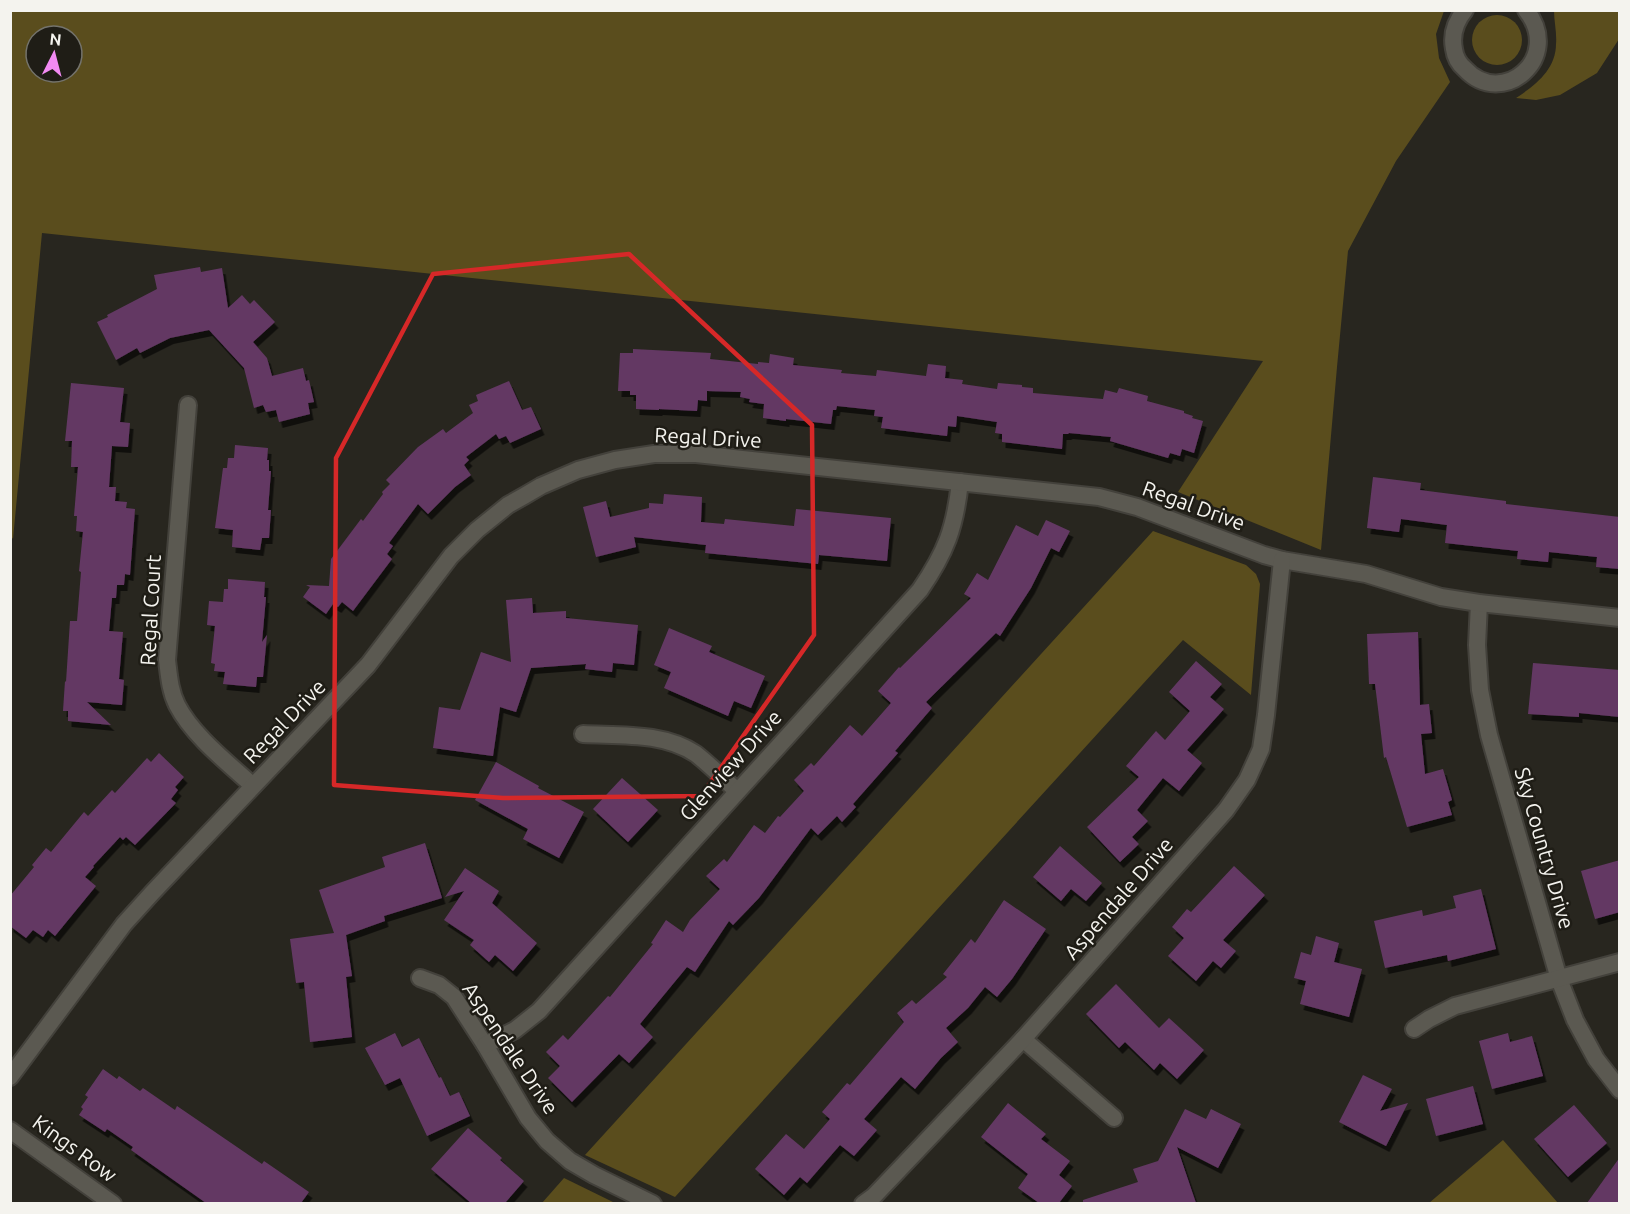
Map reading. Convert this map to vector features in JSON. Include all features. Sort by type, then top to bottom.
[{"type":"street","points":[[1465,10],[1454,28],[1452,41],[1460,65],[1469,74],[1482,81],[1496,83],[1510,81],[1522,74],[1532,64],[1538,51],[1539,37],[1535,23],[1527,11]]},
{"type":"street","name":"Regal Court","points":[[188,405],[167,660],[169,682],[177,705],[188,722],[253,786]]},
{"type":"street","name":"Regal Drive","points":[[10,1077],[124,924],[368,665],[457,550],[508,505],[541,486],[578,470],[615,460],[654,454],[696,454],[1099,497],[1137,507],[1264,555],[1366,574],[1441,597],[1620,618]]},
{"type":"street","name":"Glenview Drive","points":[[485,1045],[514,1030],[539,1011],[920,590],[937,565],[950,536],[957,510],[960,482]]},
{"type":"street","name":"Aspendale Drive","points":[[863,1203],[874,1196],[1023,1039],[1226,810],[1247,780],[1261,749],[1282,560]]},
{"type":"street","name":"Sky Country Drive","points":[[1479,603],[1477,645],[1479,679],[1488,735],[1559,979],[1575,1020],[1596,1059],[1620,1090]]},
{"type":"street","points":[[583,734],[650,737],[674,743],[695,754],[737,791]]},
{"type":"street","points":[[1414,1029],[1455,1006],[1620,963]]},
{"type":"street","name":"Aspendale Drive","points":[[420,978],[439,985],[454,997],[528,1118],[546,1141],[570,1161],[594,1175],[653,1203]]},
{"type":"street","points":[[1023,1039],[1114,1118]]},
{"type":"street","name":"Kings Row","points":[[10,1130],[113,1203]]},
{"type":"highlighted area","points":[[629,254],[812,425],[814,635],[701,796],[503,798],[334,785],[336,458],[433,274]]},
{"type":"shaded area","points":[[11,11],[1444,11],[1436,34],[1439,58],[1450,82],[1396,161],[1348,251],[1321,550],[1178,492],[1263,361],[42,233],[13,539],[11,536]]},
{"type":"shaded area","points":[[1554,11],[1619,11],[1619,39],[1597,73],[1560,95],[1536,100],[1516,98],[1544,76],[1553,61],[1556,40]]},
{"type":"shaded area","points":[[1497,15],[1506,17],[1517,26],[1522,40],[1520,49],[1511,60],[1497,65],[1488,63],[1477,54],[1472,40],[1474,31],[1483,20]]},
{"type":"shaded area","points":[[1153,531],[1246,565],[1256,574],[1260,584],[1251,695],[1183,640],[675,1197],[585,1155]]},
{"type":"shaded area","points":[[1503,1140],[1558,1203],[1429,1203]]},
{"type":"shaded area","points":[[564,1178],[615,1203],[542,1203]]},
{"type":"building","points":[[200,267],[201,272],[222,268],[228,308],[242,295],[250,304],[254,300],[275,322],[253,342],[267,358],[272,376],[303,368],[306,381],[309,380],[314,402],[308,403],[310,414],[279,422],[276,410],[266,412],[263,405],[254,408],[244,368],[209,330],[170,338],[140,353],[137,348],[116,360],[97,322],[157,289],[154,275]]},
{"type":"building","points":[[633,349],[711,353],[710,359],[758,364],[758,362],[769,363],[770,354],[794,358],[793,365],[876,376],[877,370],[926,376],[928,364],[946,366],[945,378],[963,380],[962,384],[997,389],[998,383],[1022,385],[1022,387],[1033,388],[1033,393],[1103,399],[1105,390],[1117,393],[1119,388],[1148,396],[1147,401],[1184,411],[1193,416],[1192,418],[1203,421],[1194,453],[1182,449],[1180,456],[1170,453],[1168,458],[1110,441],[1111,437],[1063,434],[1062,449],[1002,442],[1002,434],[995,433],[997,422],[957,416],[956,427],[948,426],[947,436],[881,428],[883,417],[874,416],[875,410],[837,406],[836,410],[833,410],[831,424],[763,418],[764,404],[749,402],[750,399],[740,397],[741,392],[707,391],[707,401],[698,400],[697,411],[636,409],[636,395],[630,395],[630,391],[618,391],[620,353],[633,353]]},
{"type":"building","points":[[509,381],[522,410],[531,407],[541,429],[510,443],[506,436],[499,439],[496,434],[466,457],[469,460],[464,465],[471,475],[455,487],[428,514],[418,504],[389,543],[393,546],[387,554],[392,559],[353,611],[342,602],[338,607],[333,604],[326,614],[303,597],[310,587],[306,585],[329,586],[331,559],[390,484],[386,480],[418,447],[443,429],[446,433],[473,413],[469,405],[478,401],[476,395]]},
{"type":"building","points":[[71,383],[124,388],[120,422],[130,423],[128,447],[112,446],[109,487],[116,487],[115,501],[127,502],[126,508],[135,509],[130,575],[125,574],[124,585],[117,585],[116,598],[112,598],[109,631],[123,632],[119,679],[124,680],[122,705],[87,702],[111,725],[68,721],[68,711],[63,711],[70,621],[77,621],[83,532],[76,531],[77,516],[74,516],[78,467],[71,467],[72,441],[65,441]]},
{"type":"building","points":[[235,445],[268,448],[267,460],[269,460],[269,471],[271,471],[268,510],[271,510],[269,538],[262,538],[260,550],[232,547],[233,530],[215,528],[223,468],[227,468],[228,458],[234,458]]},
{"type":"building","points":[[1373,477],[1421,483],[1420,490],[1506,501],[1506,504],[1620,517],[1620,569],[1596,567],[1597,557],[1549,552],[1548,562],[1517,559],[1518,551],[1445,543],[1447,525],[1401,519],[1399,532],[1367,528]]},
{"type":"building","points":[[664,494],[702,497],[701,522],[724,524],[725,519],[794,526],[796,509],[891,518],[887,561],[819,555],[818,564],[705,553],[706,545],[634,537],[636,547],[596,557],[583,507],[606,501],[610,517],[649,508],[649,503],[663,504]]},
{"type":"building","points":[[1046,520],[1070,531],[1059,552],[1051,548],[1031,588],[1000,636],[996,633],[926,702],[932,708],[895,751],[898,753],[853,804],[856,807],[842,822],[837,816],[818,835],[811,828],[759,898],[733,925],[729,921],[695,972],[687,967],[640,1024],[653,1037],[629,1063],[619,1054],[572,1102],[548,1078],[560,1066],[546,1052],[563,1035],[568,1040],[608,996],[610,997],[653,944],[651,943],[666,920],[683,932],[690,920],[720,889],[706,876],[724,859],[727,862],[754,825],[765,833],[778,816],[780,817],[804,791],[794,780],[811,763],[814,766],[850,725],[862,736],[891,703],[878,691],[899,667],[971,598],[964,594],[977,573],[988,580],[1016,525],[1038,536]]},
{"type":"building","points":[[228,579],[265,582],[262,642],[267,635],[263,677],[257,677],[256,687],[223,684],[225,672],[214,671],[215,664],[211,663],[215,626],[207,625],[209,601],[223,602],[224,589],[228,589]]},
{"type":"building","points":[[532,598],[533,613],[566,611],[566,618],[638,625],[634,665],[613,663],[612,672],[585,669],[586,664],[531,668],[516,712],[500,707],[493,756],[433,748],[439,707],[460,710],[481,652],[511,662],[506,600]]},
{"type":"building","points":[[669,628],[712,646],[709,652],[765,676],[751,708],[734,701],[728,716],[664,688],[671,672],[654,665]]},
{"type":"building","points":[[1418,632],[1420,705],[1429,704],[1432,733],[1421,734],[1425,774],[1443,769],[1452,800],[1448,802],[1452,815],[1407,827],[1386,757],[1384,758],[1375,684],[1369,684],[1367,634]]},
{"type":"building","points":[[1196,661],[1222,684],[1210,697],[1224,709],[1187,750],[1202,763],[1179,791],[1163,778],[1137,810],[1148,821],[1132,837],[1139,844],[1120,862],[1087,827],[1139,777],[1126,766],[1156,731],[1165,740],[1190,711],[1169,692]]},
{"type":"building","points":[[1533,663],[1620,670],[1620,717],[1579,713],[1579,717],[1528,714]]},
{"type":"building","points":[[159,753],[184,777],[175,787],[178,790],[171,799],[176,803],[135,845],[126,837],[123,840],[120,837],[93,866],[85,877],[96,886],[55,936],[48,930],[43,937],[33,930],[26,938],[10,926],[10,896],[46,848],[51,852],[84,812],[88,816],[112,790],[115,793],[147,758],[151,762]]},
{"type":"building","points":[[496,762],[539,786],[538,788],[584,812],[559,858],[523,839],[528,829],[475,800]]},
{"type":"building","points":[[622,778],[658,810],[628,842],[593,809]]},
{"type":"building","points":[[425,843],[442,898],[384,916],[385,921],[346,935],[352,976],[346,977],[352,1037],[310,1042],[304,982],[296,983],[290,939],[334,933],[319,890],[385,867],[382,857]]},
{"type":"building","points":[[1060,846],[1102,883],[1086,901],[1071,889],[1061,901],[1033,877]]},
{"type":"building","points":[[1620,860],[1620,912],[1595,919],[1581,871]]},
{"type":"building","points":[[1234,866],[1265,895],[1223,940],[1236,951],[1221,968],[1213,961],[1196,981],[1168,956],[1184,938],[1172,927],[1187,909],[1191,912]]},
{"type":"building","points":[[465,868],[499,891],[492,903],[537,943],[513,971],[495,955],[489,962],[470,945],[474,940],[444,920],[464,891],[445,897]]},
{"type":"building","points":[[1481,889],[1496,949],[1448,961],[1447,955],[1385,968],[1374,921],[1422,910],[1423,916],[1456,908],[1453,896]]},
{"type":"building","points":[[1004,900],[1046,929],[1012,979],[997,997],[985,987],[968,1008],[946,1028],[958,1042],[915,1089],[901,1077],[864,1119],[877,1130],[854,1156],[840,1145],[807,1183],[800,1177],[784,1195],[755,1169],[786,1134],[804,1149],[830,1119],[822,1112],[847,1083],[850,1085],[904,1022],[897,1013],[912,1000],[916,1004],[947,977],[943,974],[971,939],[975,943]]},
{"type":"building","points":[[1316,936],[1339,943],[1334,962],[1362,969],[1349,1017],[1300,1004],[1306,981],[1294,978],[1301,952],[1311,955]]},
{"type":"building","points":[[1116,984],[1159,1028],[1169,1018],[1204,1050],[1177,1079],[1160,1063],[1154,1070],[1125,1042],[1119,1048],[1086,1014]]},
{"type":"building","points":[[395,1033],[402,1047],[419,1038],[450,1096],[459,1092],[470,1116],[427,1136],[400,1078],[385,1085],[365,1048]]},
{"type":"building","points":[[1508,1033],[1510,1042],[1532,1036],[1543,1076],[1492,1089],[1479,1041]]},
{"type":"building","points":[[103,1069],[117,1079],[119,1076],[140,1091],[143,1088],[175,1110],[177,1106],[262,1164],[264,1161],[309,1192],[301,1203],[206,1203],[131,1150],[133,1147],[107,1129],[105,1132],[79,1115],[88,1097],[85,1095]]},
{"type":"building","points":[[1363,1075],[1392,1089],[1380,1111],[1408,1103],[1386,1146],[1339,1122]]},
{"type":"building","points":[[1473,1086],[1483,1124],[1436,1136],[1426,1099]]},
{"type":"building","points":[[1008,1103],[1046,1134],[1041,1139],[1070,1161],[1059,1175],[1072,1186],[1059,1203],[1039,1203],[1018,1188],[1028,1174],[981,1137]]},
{"type":"building","points":[[1574,1105],[1607,1143],[1568,1177],[1534,1139]]},
{"type":"building","points":[[1185,1109],[1206,1119],[1211,1109],[1241,1124],[1218,1168],[1177,1147],[1196,1203],[1083,1203],[1083,1200],[1138,1182],[1133,1169],[1158,1161]]},
{"type":"building","points":[[468,1128],[524,1181],[505,1203],[471,1203],[431,1169]]},
{"type":"building","points":[[1620,1157],[1620,1203],[1587,1203]]}]
